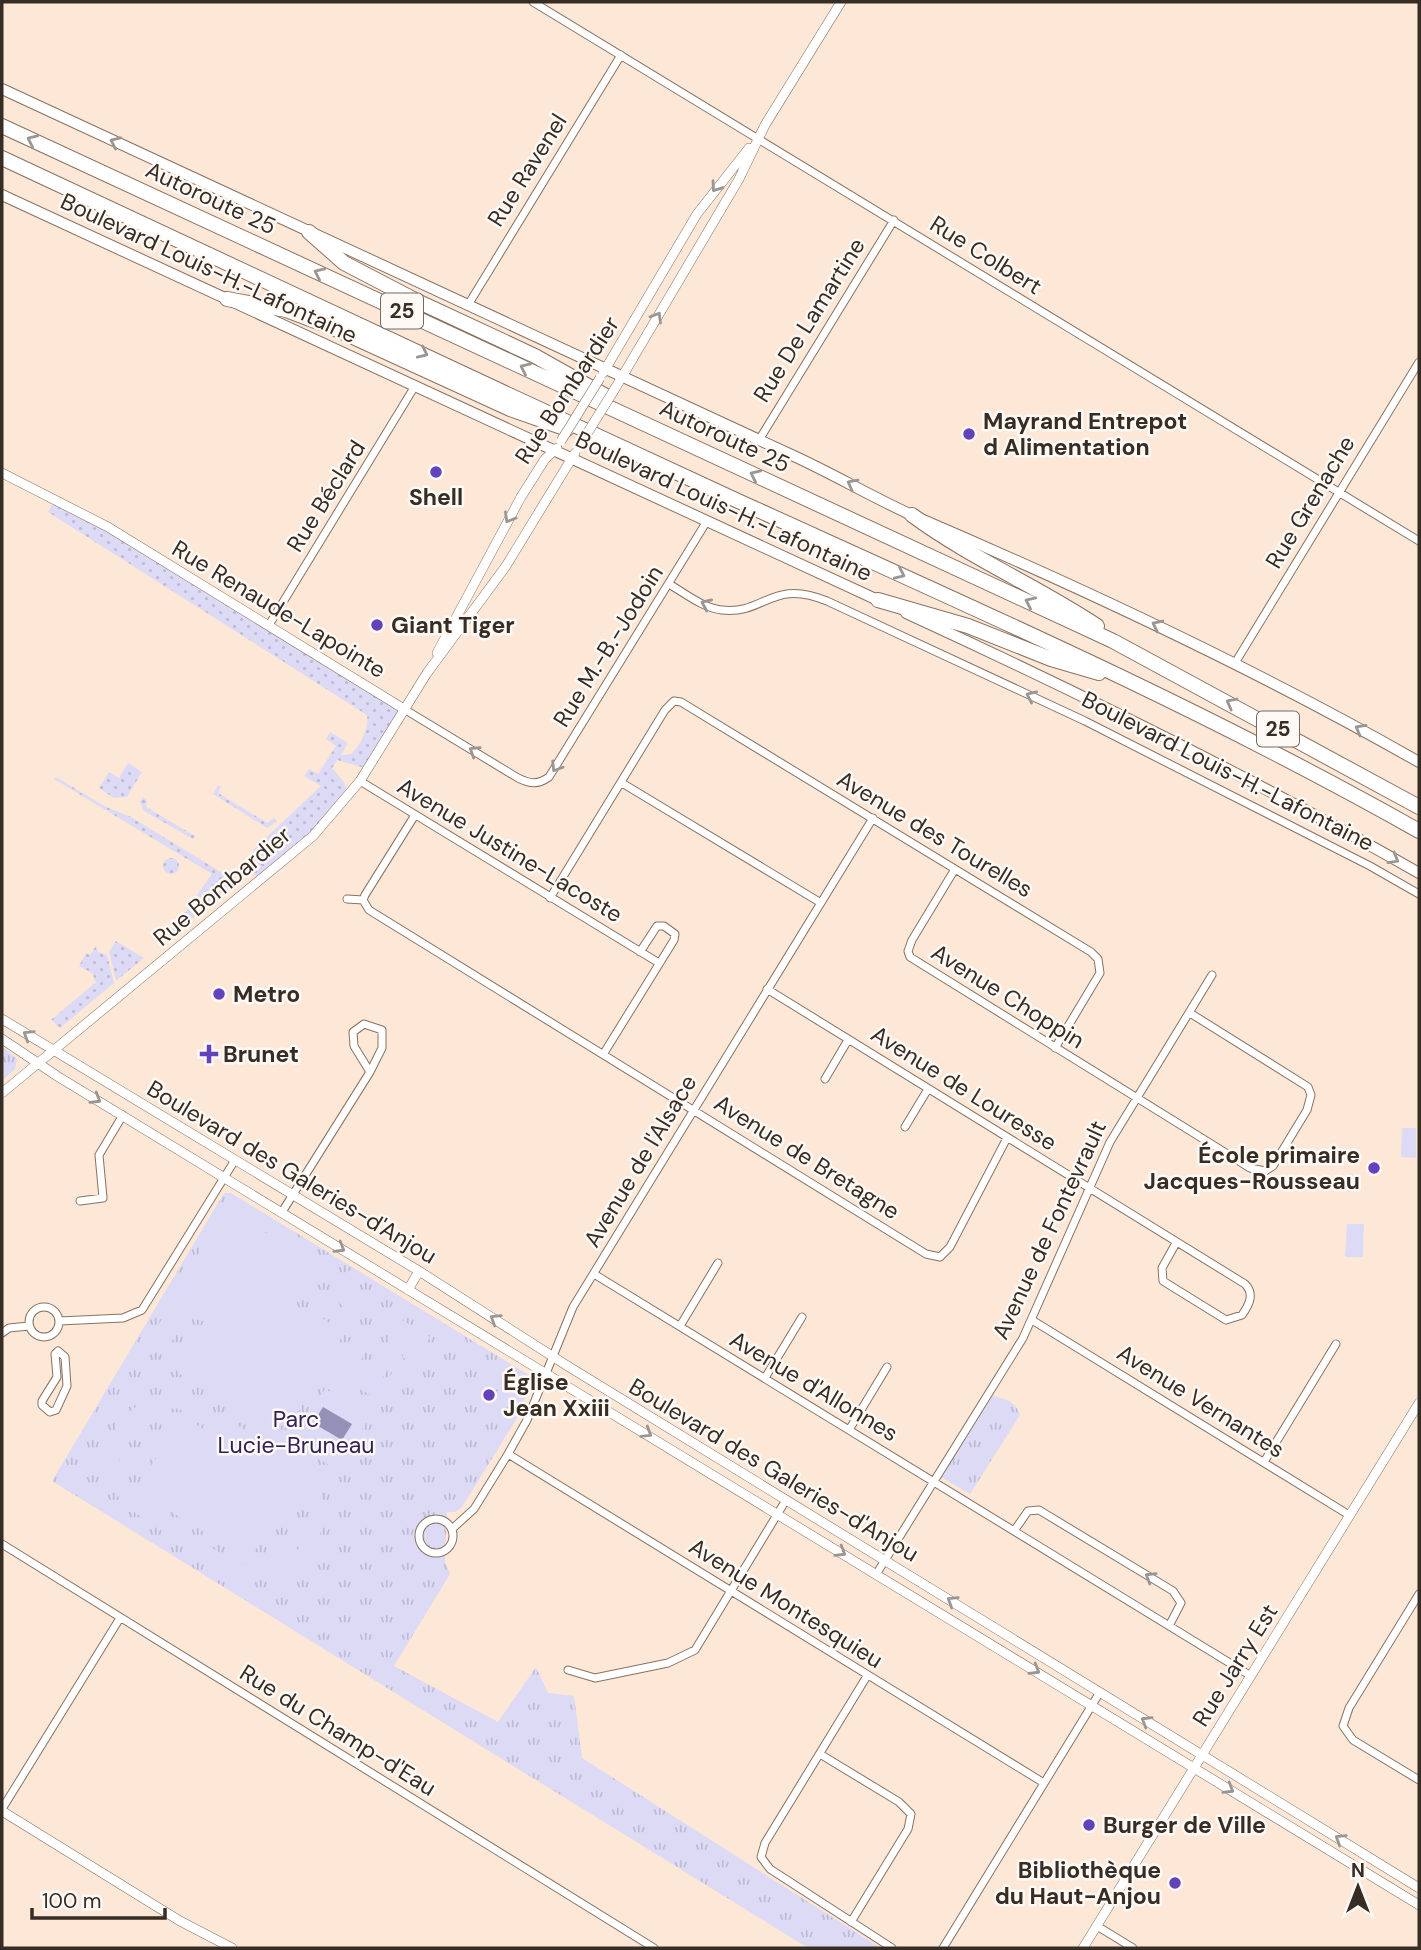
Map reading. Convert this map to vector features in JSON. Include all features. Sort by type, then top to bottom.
[{"type":"highway","name":"Autoroute 25","points":[[2,126],[1136,652],[1419,807]]},
{"type":"highway","name":"25","points":[[2,158],[1154,690],[1276,751],[1419,831]]},
{"type":"highway","points":[[309,232],[344,263],[417,301],[535,356],[698,449]]},
{"type":"highway","points":[[227,299],[286,310],[355,337],[510,409],[638,454]]},
{"type":"highway","points":[[912,515],[951,543],[1050,594],[1136,652]]},
{"type":"highway","points":[[878,600],[968,625],[1051,659],[1154,690]]},
{"type":"main road","points":[[2,89],[468,305],[603,373],[622,376],[912,515],[1002,552],[1235,663],[1419,762]]},
{"type":"main road","name":"Boulevard Louis-H.-Lafontaine","points":[[2,195],[415,386],[558,446],[571,459],[878,600],[1189,750],[1339,827],[1419,873]]},
{"type":"street","name":"Rue Colbert","points":[[533,2],[1419,541]]},
{"type":"street","name":"Rue Bombardier","points":[[427,673],[487,595],[578,449],[739,178],[757,138],[841,2]]},
{"type":"street","name":"Rue Ravenel","points":[[468,305],[621,55]]},
{"type":"street","name":"Rue Bombardier","points":[[2,1093],[313,835],[360,782],[427,673],[509,518],[545,459],[558,446],[697,215],[723,177],[757,138]]},
{"type":"street","name":"Rue De Lamartine","points":[[759,440],[894,220]]},
{"type":"street","name":"Rue Grenache","points":[[1235,663],[1419,362]]},
{"type":"street","name":"Rue Béclard","points":[[270,625],[415,386]]},
{"type":"street","name":"Rue Renaude-Lapointe","points":[[2,473],[87,515],[518,778],[534,783]]},
{"type":"street","name":"Rue M.-B.-Jodoin","points":[[534,783],[549,777],[707,521]]},
{"type":"street","name":"Boulevard Louis-H.-Lafontaine","points":[[669,584],[704,605],[726,611],[746,607],[783,593],[817,597],[1096,727],[1370,866],[1419,894]]},
{"type":"street","name":"Avenue des Tourelles","points":[[622,782],[665,710],[674,701],[687,705],[873,818],[1098,958],[1100,973],[1055,1048]]},
{"type":"street","name":"Avenue Justine-Lacoste","points":[[360,782],[659,963]]},
{"type":"street","points":[[550,898],[622,782],[821,903]]},
{"type":"street","points":[[346,899],[363,900],[415,815]]},
{"type":"street","name":"Avenue de l'Alsace","points":[[452,1529],[474,1509],[508,1454],[527,1420],[573,1307],[873,818]]},
{"type":"street","name":"Avenue Choppin","points":[[955,869],[912,940],[908,951],[910,957],[1257,1171],[1265,1171],[1276,1161],[1310,1103],[1308,1087],[1190,1013]]},
{"type":"street","name":"Avenue de Bretagne","points":[[363,900],[369,910],[932,1256],[940,1257],[950,1247],[1007,1138]]},
{"type":"street","points":[[604,1053],[676,936],[664,926],[655,928],[640,952]]},
{"type":"street","name":"Avenue de Fontevrault","points":[[877,1573],[1032,1320],[1088,1188],[1118,1127],[1212,975]]},
{"type":"street","name":"Avenue de Louresse","points":[[767,989],[1248,1286],[1250,1301],[1242,1315],[1226,1320],[1163,1281],[1162,1268],[1176,1242]]},
{"type":"street","name":"Boulevard des Galeries-d'Anjou","points":[[2,1018],[419,1271],[786,1500],[1419,1888]]},
{"type":"street","points":[[282,1212],[370,1072],[384,1038],[378,1027],[364,1024],[353,1032],[353,1041],[370,1072]]},
{"type":"street","name":"Boulevard des Galeries-d'Anjou","points":[[2,1039],[408,1290],[547,1372],[1419,1905]]},
{"type":"street","points":[[825,1079],[848,1040]]},
{"type":"street","points":[[905,1126],[928,1089]]},
{"type":"street","name":"Boulevard des Galeries-d'Anjou","points":[[80,1201],[103,1198],[99,1155],[123,1115]]},
{"type":"street","points":[[58,1321],[123,1318],[142,1310],[235,1160]]},
{"type":"street","points":[[680,1326],[718,1263]]},
{"type":"street","points":[[408,1290],[419,1271]]},
{"type":"street","name":"Avenue d'Allonnes","points":[[594,1274],[1251,1676]]},
{"type":"street","points":[[41,1308],[55,1312],[57,1328],[50,1336],[37,1336],[29,1326],[32,1312],[41,1308]]},
{"type":"street","points":[[765,1378],[802,1317]]},
{"type":"street","name":"Avenue Vernantes","points":[[1032,1320],[1349,1515]]},
{"type":"street","points":[[2,1321],[5,1330],[29,1326]]},
{"type":"street","points":[[50,1336],[58,1351],[65,1357],[68,1386],[56,1410],[50,1412],[42,1405],[57,1377],[55,1354],[58,1351]]},
{"type":"street","points":[[1264,1462],[1336,1344]]},
{"type":"street","points":[[849,1430],[887,1367]]},
{"type":"street","name":"Rue Jarry Est","points":[[1083,1948],[1419,1403]]},
{"type":"street","name":"Avenue Montesquieu","points":[[508,1454],[1044,1783]]},
{"type":"street","points":[[568,1670],[595,1678],[684,1658],[695,1650],[786,1500]]},
{"type":"street","points":[[1014,1531],[1028,1511],[1038,1510],[1173,1591],[1181,1604],[1168,1626]]},
{"type":"street","name":"Avenue de l'Alsace","points":[[439,1519],[452,1529],[453,1540],[442,1553],[430,1552],[422,1545],[419,1534],[429,1521],[439,1519]]},
{"type":"street","name":"Rue du Champ-d'Eau","points":[[2,1544],[654,1948]]},
{"type":"street","points":[[1419,1594],[1349,1708],[1343,1726],[1353,1740],[1419,1779]]},
{"type":"street","points":[[120,1618],[2,1810],[180,1921],[232,1948]]},
{"type":"street","points":[[867,1676],[765,1843],[761,1857],[770,1869],[892,1948]]},
{"type":"street","points":[[943,1948],[1100,1692]]},
{"type":"street","points":[[820,1754],[899,1802],[911,1814],[908,1829],[851,1922]]},
{"type":"street","points":[[1097,1926],[1133,1948]]},
{"type":"green space","points":[[55,499],[404,709],[368,769],[337,760],[332,768],[344,782],[349,795],[313,836],[261,879],[243,866],[255,848],[321,786],[304,776],[309,769],[318,774],[336,746],[326,739],[330,732],[348,743],[341,755],[351,754],[364,736],[367,715],[48,512]]},
{"type":"green space","points":[[128,763],[142,772],[127,797],[114,798],[99,788],[109,772],[119,778]]},
{"type":"green space","points":[[56,777],[106,807],[131,817],[224,874],[231,886],[205,906],[197,895],[212,874],[54,779]]},
{"type":"green space","points":[[218,785],[221,787],[218,793],[267,823],[274,818],[277,821],[267,828],[213,794]]},
{"type":"green space","points":[[143,797],[147,800],[146,807],[195,836],[193,839],[144,811],[140,802]]},
{"type":"green space","points":[[171,858],[179,866],[171,874],[163,866]]},
{"type":"green space","points":[[189,907],[198,914],[170,936],[170,932]]},
{"type":"green space","points":[[116,941],[144,958],[116,981],[109,952]]},
{"type":"green space","points":[[96,946],[98,952],[107,955],[114,983],[60,1028],[51,1020],[96,982],[92,973],[79,966],[86,953],[90,955]]},
{"type":"green space","points":[[2,1046],[17,1059],[15,1069],[4,1079]]},
{"type":"green space","points":[[1402,1128],[1416,1128],[1416,1158],[1401,1157]]},
{"type":"green space","points":[[1347,1174],[1355,1174],[1360,1183],[1358,1190],[1347,1192],[1342,1187],[1342,1179]]},
{"type":"green space","name":"Parc Lucie-Bruneau","points":[[224,1193],[231,1193],[532,1377],[519,1415],[462,1507],[455,1512],[447,1512],[445,1562],[450,1574],[394,1666],[498,1722],[536,1667],[548,1693],[574,1696],[582,1758],[881,1948],[808,1948],[52,1481]]},
{"type":"green space","points":[[238,1206],[257,1219],[254,1225],[322,1268],[310,1287],[286,1308],[316,1314],[344,1333],[291,1424],[265,1429],[177,1372],[193,1346],[218,1324],[189,1318],[167,1306],[209,1236],[203,1231],[216,1211]]},
{"type":"green space","points":[[1347,1224],[1364,1224],[1363,1257],[1345,1257]]},
{"type":"green space","points":[[347,1270],[353,1273],[334,1304],[328,1301]]},
{"type":"green space","points":[[349,1287],[361,1294],[350,1311],[339,1303]]},
{"type":"green space","points":[[168,1309],[185,1319],[166,1351],[149,1340]]},
{"type":"green space","points":[[402,1320],[414,1327],[397,1354],[385,1347]]},
{"type":"green space","points":[[418,1330],[430,1337],[414,1365],[402,1357]]},
{"type":"green space","points":[[348,1341],[366,1352],[347,1382],[330,1372]]},
{"type":"green space","points":[[376,1362],[388,1369],[372,1396],[360,1389]]},
{"type":"green space","points":[[393,1371],[405,1379],[389,1406],[377,1399]]},
{"type":"green space","points":[[325,1389],[370,1416],[344,1461],[337,1457],[331,1466],[298,1446],[308,1430],[302,1426]]},
{"type":"green space","points":[[987,1394],[1011,1402],[1020,1415],[970,1494],[939,1476]]},
{"type":"green space","points":[[175,1396],[189,1400],[251,1434],[307,1475],[316,1486],[322,1503],[323,1521],[310,1553],[298,1566],[283,1575],[266,1579],[234,1574],[203,1558],[128,1508],[115,1491],[108,1473],[112,1436],[122,1420],[135,1407],[153,1399]],"holes":[[[179,1409],[279,1466],[303,1489],[310,1508],[309,1528],[303,1543],[284,1560],[260,1567],[240,1563],[211,1548],[140,1501],[127,1487],[120,1472],[119,1456],[132,1427],[145,1416],[160,1410]]]},
{"type":"green space","points":[[182,1416],[295,1486],[249,1560],[136,1490]]},
{"type":"shaded area","points":[[323,1407],[352,1424],[342,1440],[313,1423]]},
{"type":"place","name":"Mayrand Entrepot d Alimentation","points":[[969,434]]},
{"type":"place","name":"Shell","points":[[436,472]]},
{"type":"place","name":"Giant Tiger","points":[[377,625]]},
{"type":"place","name":"Metro","points":[[219,994]]},
{"type":"place","name":"Brunet","points":[[209,1054]]},
{"type":"place","name":"École primaire Jacques-Rousseau","points":[[1374,1168]]},
{"type":"place","name":"Église Jean Xxiii","points":[[489,1395]]},
{"type":"place","name":"Burger de Ville","points":[[1089,1825]]},
{"type":"place","name":"Bibliothèque du Haut-Anjou","points":[[1175,1883]]}]
